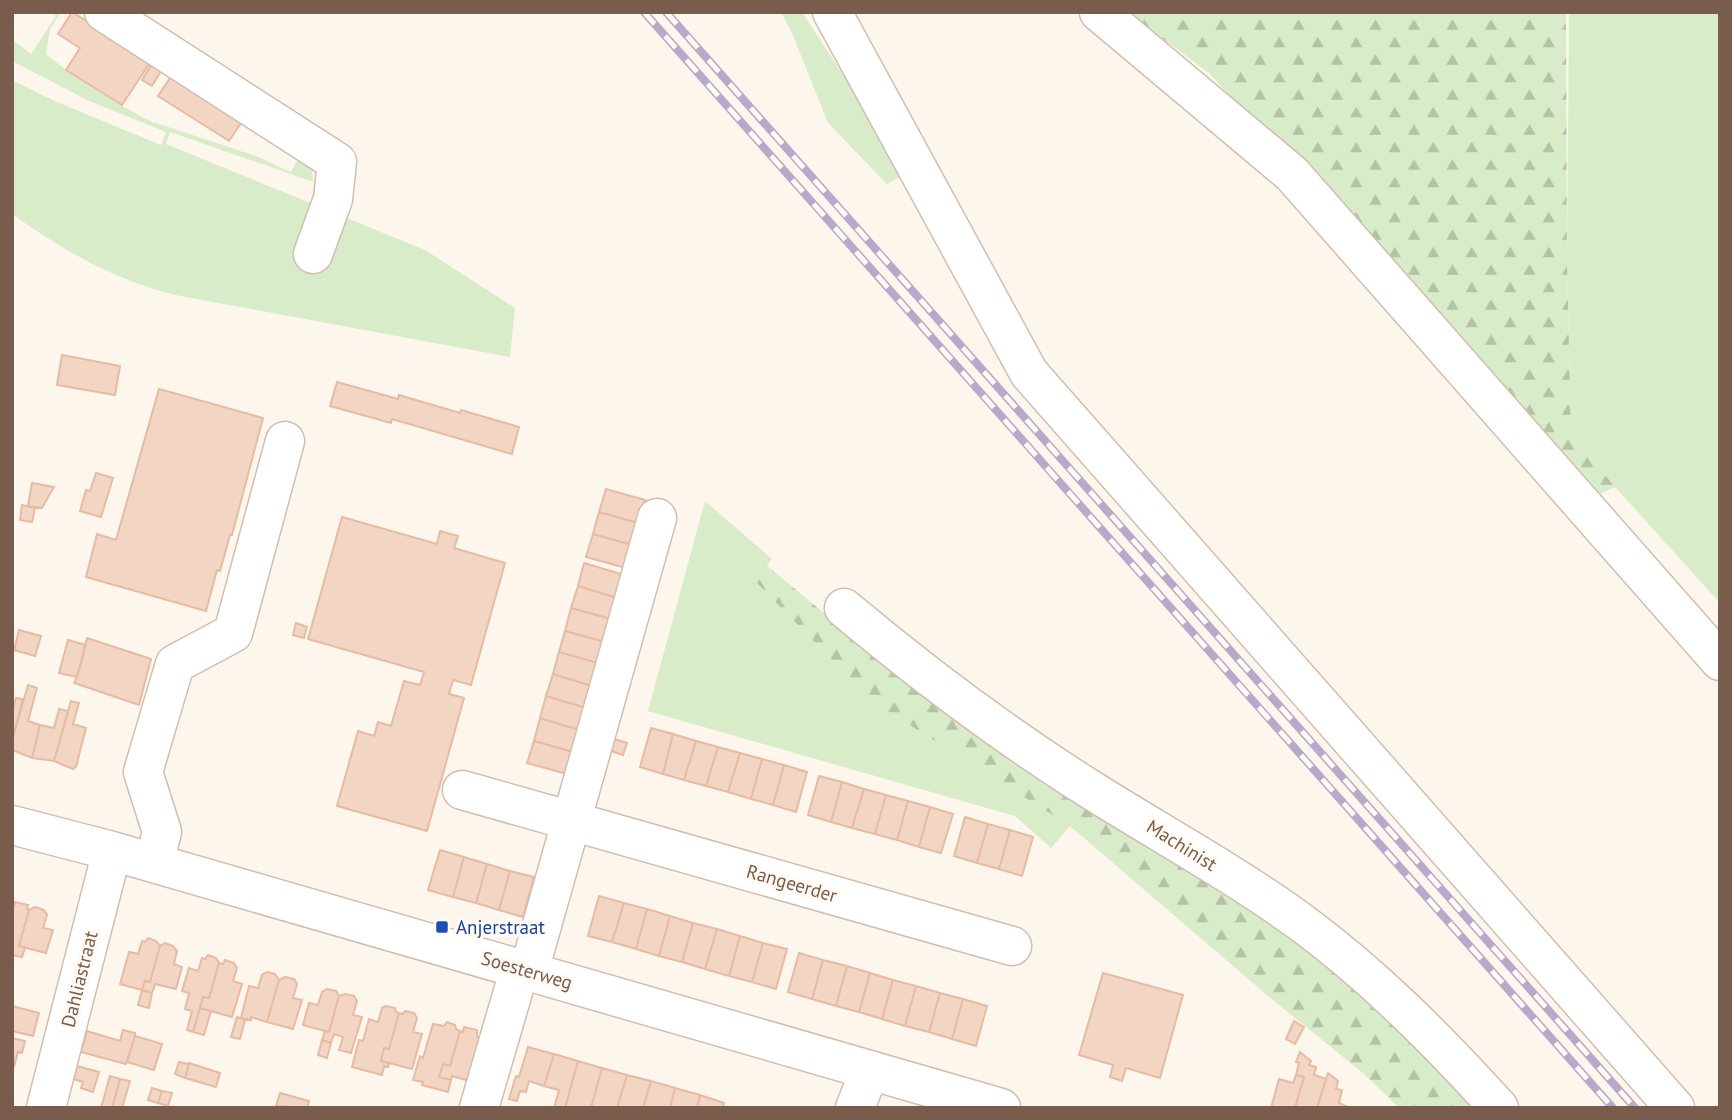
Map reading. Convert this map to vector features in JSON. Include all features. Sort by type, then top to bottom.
[{"type":"street","points":[[104,12],[337,162],[333,200],[313,254]]},
{"type":"street","points":[[832,12],[1029,373],[1675,1108]]},
{"type":"street","points":[[1099,12],[1292,174],[1720,660]]},
{"type":"street","points":[[154,863],[162,832],[143,772],[175,664],[246,636],[285,442]]},
{"type":"street","points":[[479,1108],[572,820],[657,518]]},
{"type":"street","name":"Machinist","points":[[844,608],[910,663],[1039,755],[1301,923],[1359,969],[1424,1028],[1499,1108]]},
{"type":"street","name":"Rangeerder","points":[[462,790],[1012,946]]},
{"type":"street","name":"Soesterweg","points":[[12,825],[154,863],[250,876],[525,970],[1001,1108]]},
{"type":"street","name":"Dahliastraat","points":[[46,1108],[112,851]]},
{"type":"street","points":[[855,1108],[870,1070]]},
{"type":"green space","points":[[51,12],[61,12],[50,29],[46,54],[66,70],[150,121],[256,156],[291,172],[301,154],[312,166],[313,182],[170,132],[166,144],[425,250],[515,308],[510,357],[153,289],[90,262],[50,240],[12,214],[12,80],[57,102],[161,145],[166,132],[89,101],[12,61],[12,39],[31,54],[56,16]]},
{"type":"green space","points":[[781,12],[802,12],[903,175],[887,184],[828,123]]},
{"type":"green space","points":[[1127,12],[1566,12],[1571,433],[1615,487],[1596,496],[1209,73]]},
{"type":"green space","points":[[1569,12],[1720,12],[1720,603],[1615,487],[1571,433],[1567,261]]},
{"type":"green space","points":[[705,501],[772,559],[755,581],[873,702],[1070,826],[1051,848],[1015,816],[648,711]]},
{"type":"green space","points":[[766,565],[915,688],[1295,933],[1487,1108],[1399,1108],[1364,1074],[1268,996],[1070,826],[873,702],[755,581]]},
{"type":"building","points":[[72,12],[151,61],[122,105],[66,70],[80,48],[58,34]]},
{"type":"building","points":[[151,65],[161,71],[152,86],[142,80]]},
{"type":"building","points":[[172,75],[243,120],[229,141],[158,96]]},
{"type":"building","points":[[62,355],[120,366],[115,395],[57,385]]},
{"type":"building","points":[[337,382],[398,399],[399,395],[460,413],[461,410],[519,427],[512,454],[392,419],[391,423],[330,406]]},
{"type":"building","points":[[159,389],[263,418],[232,535],[220,571],[217,570],[206,611],[86,577],[97,534],[116,540]]},
{"type":"building","points":[[96,473],[113,478],[101,517],[80,511],[86,490],[90,491]]},
{"type":"building","points":[[32,483],[54,487],[42,508],[28,506]]},
{"type":"building","points":[[606,489],[645,500],[638,523],[599,512]]},
{"type":"building","points":[[22,505],[35,508],[32,522],[20,520]]},
{"type":"building","points":[[599,512],[638,523],[632,545],[593,534]]},
{"type":"building","points":[[342,517],[437,544],[440,531],[458,536],[454,548],[505,563],[471,685],[453,680],[449,694],[464,698],[427,831],[337,806],[358,731],[374,736],[378,722],[391,726],[404,681],[420,685],[424,672],[308,639]]},
{"type":"building","points":[[593,534],[632,545],[626,568],[586,557]]},
{"type":"building","points":[[584,563],[624,575],[617,598],[578,586]]},
{"type":"building","points":[[578,586],[617,598],[611,619],[571,608]]},
{"type":"building","points":[[571,608],[611,619],[605,642],[565,631]]},
{"type":"building","points":[[296,623],[307,627],[304,638],[293,635]]},
{"type":"building","points":[[19,630],[41,636],[35,656],[14,650]]},
{"type":"building","points":[[565,631],[605,642],[598,663],[559,652]]},
{"type":"building","points":[[87,638],[151,659],[139,705],[74,683]]},
{"type":"building","points":[[68,640],[86,645],[77,677],[59,673]]},
{"type":"building","points":[[559,652],[598,663],[592,686],[553,674]]},
{"type":"building","points":[[553,674],[592,686],[586,708],[546,696]]},
{"type":"building","points":[[28,685],[37,688],[28,721],[40,725],[32,758],[12,750],[12,741]]},
{"type":"building","points":[[546,696],[586,708],[579,730],[540,718]]},
{"type":"building","points":[[16,698],[23,699],[12,741],[12,711]]},
{"type":"building","points":[[71,701],[79,703],[73,724],[86,728],[76,767],[73,769],[54,761]]},
{"type":"building","points":[[59,709],[68,711],[54,761],[32,758],[40,725],[54,728]]},
{"type":"building","points":[[540,718],[579,730],[573,752],[534,741]]},
{"type":"building","points":[[651,728],[673,734],[663,774],[640,767]]},
{"type":"building","points":[[673,734],[696,741],[684,780],[663,774]]},
{"type":"building","points":[[611,738],[627,743],[623,755],[608,750]]},
{"type":"building","points":[[534,741],[573,752],[567,774],[527,763]]},
{"type":"building","points":[[696,741],[718,747],[706,786],[684,780]]},
{"type":"building","points":[[718,747],[740,753],[728,792],[706,786]]},
{"type":"building","points":[[740,753],[762,759],[751,799],[728,792]]},
{"type":"building","points":[[762,759],[784,765],[773,805],[751,799]]},
{"type":"building","points":[[784,765],[807,772],[796,812],[773,805]]},
{"type":"building","points":[[819,776],[842,782],[831,822],[808,815]]},
{"type":"building","points":[[842,782],[864,789],[852,828],[831,822]]},
{"type":"building","points":[[864,789],[886,795],[875,834],[852,828]]},
{"type":"building","points":[[886,795],[908,801],[897,840],[875,834]]},
{"type":"building","points":[[908,801],[930,807],[919,847],[897,840]]},
{"type":"building","points":[[930,807],[953,814],[941,853],[919,847]]},
{"type":"building","points":[[965,817],[988,824],[977,863],[954,856]]},
{"type":"building","points":[[988,824],[1010,830],[999,869],[977,863]]},
{"type":"building","points":[[1010,830],[1033,837],[1022,876],[999,869]]},
{"type":"building","points":[[440,850],[464,857],[453,897],[428,890]]},
{"type":"building","points":[[464,857],[487,864],[476,903],[453,897]]},
{"type":"building","points":[[487,864],[510,871],[499,910],[476,903]]},
{"type":"building","points":[[510,871],[534,877],[523,917],[499,910]]},
{"type":"building","points":[[599,896],[624,903],[612,942],[588,936]]},
{"type":"building","points":[[15,902],[28,905],[29,910],[19,946],[25,948],[22,957],[12,955],[12,905],[14,906]]},
{"type":"building","points":[[624,903],[647,909],[636,949],[612,942]]},
{"type":"building","points":[[35,907],[44,910],[47,915],[43,928],[53,930],[46,953],[19,946],[29,910]]},
{"type":"building","points":[[647,909],[670,916],[659,956],[636,949]]},
{"type":"building","points":[[670,916],[693,923],[682,962],[659,956]]},
{"type":"building","points":[[693,923],[717,929],[705,969],[682,962]]},
{"type":"building","points":[[717,929],[740,936],[729,976],[705,969]]},
{"type":"building","points":[[740,936],[763,943],[752,982],[729,976]]},
{"type":"building","points":[[148,938],[160,946],[150,982],[145,981],[142,990],[120,984],[129,952],[138,954],[142,941],[145,942]]},
{"type":"building","points":[[165,943],[177,951],[174,964],[182,967],[176,989],[155,984],[152,993],[142,990],[145,981],[150,982],[160,946]]},
{"type":"building","points":[[763,943],[787,949],[776,989],[752,982]]},
{"type":"building","points":[[799,953],[823,960],[812,999],[788,992]]},
{"type":"building","points":[[208,955],[216,958],[219,963],[209,998],[203,997],[193,1032],[187,1030],[192,1011],[185,1009],[189,993],[182,991],[189,968],[198,971],[202,958],[205,959]]},
{"type":"building","points":[[225,960],[234,963],[237,968],[233,981],[242,984],[232,1017],[200,1008],[203,997],[209,998],[219,963],[223,964]]},
{"type":"building","points":[[823,960],[847,966],[836,1006],[812,999]]},
{"type":"building","points":[[847,966],[870,973],[859,1012],[836,1006]]},
{"type":"building","points":[[267,972],[275,974],[279,980],[267,1022],[251,1017],[251,1020],[241,1018],[249,986],[258,988],[262,975]]},
{"type":"building","points":[[870,973],[893,980],[882,1019],[859,1012]]},
{"type":"building","points":[[1103,973],[1183,995],[1160,1078],[1126,1068],[1122,1081],[1110,1077],[1113,1065],[1079,1055]]},
{"type":"building","points":[[285,977],[294,979],[297,984],[293,998],[302,1000],[293,1029],[267,1022],[279,980]]},
{"type":"building","points":[[893,980],[916,986],[905,1026],[882,1019]]},
{"type":"building","points":[[916,986],[940,993],[929,1032],[905,1026]]},
{"type":"building","points":[[327,989],[336,991],[339,996],[329,1032],[303,1025],[309,1003],[318,1005],[322,992]]},
{"type":"building","points":[[142,990],[152,993],[149,1008],[138,1005]]},
{"type":"building","points":[[940,993],[963,999],[952,1039],[929,1032]]},
{"type":"building","points":[[339,996],[354,996],[357,1001],[353,1015],[362,1017],[351,1053],[339,1050],[343,1037],[334,1034],[331,1043],[322,1040],[325,1031],[329,1032]]},
{"type":"building","points":[[963,999],[987,1006],[976,1046],[952,1039]]},
{"type":"building","points":[[12,1006],[39,1013],[33,1036],[12,1031]]},
{"type":"building","points":[[200,1008],[211,1011],[204,1035],[193,1032]]},
{"type":"building","points":[[382,1008],[395,1008],[399,1013],[389,1049],[384,1048],[381,1061],[389,1063],[388,1067],[384,1066],[382,1075],[352,1067],[359,1040],[363,1041],[369,1019],[378,1022]]},
{"type":"building","points":[[405,1011],[414,1013],[417,1018],[413,1032],[422,1034],[412,1069],[381,1061],[384,1048],[389,1049],[399,1013],[403,1014]]},
{"type":"building","points":[[237,1017],[245,1020],[240,1039],[231,1037]]},
{"type":"building","points":[[1294,1021],[1304,1027],[1295,1044],[1286,1039]]},
{"type":"building","points":[[447,1022],[460,1031],[450,1066],[443,1064],[439,1077],[451,1080],[448,1092],[413,1080],[433,1024],[444,1026]]},
{"type":"building","points":[[464,1027],[477,1030],[477,1037],[486,1039],[473,1082],[452,1076],[451,1080],[439,1077],[443,1064],[450,1066],[460,1031],[463,1032]]},
{"type":"building","points":[[123,1030],[135,1033],[126,1064],[81,1052],[87,1031],[120,1041]]},
{"type":"building","points":[[135,1036],[162,1044],[154,1070],[127,1062]]},
{"type":"building","points":[[12,1038],[25,1041],[22,1053],[18,1052],[14,1067]]},
{"type":"building","points":[[322,1040],[331,1043],[327,1058],[318,1055]]},
{"type":"building","points":[[528,1047],[554,1054],[544,1086],[529,1081],[526,1092],[520,1091],[517,1101],[509,1099],[516,1076],[519,1077]]},
{"type":"building","points":[[1300,1052],[1311,1061],[1309,1065],[1316,1067],[1314,1075],[1326,1079],[1317,1108],[1295,1108],[1304,1077],[1296,1075],[1299,1063],[1296,1062]]},
{"type":"building","points":[[554,1054],[578,1061],[565,1108],[554,1108],[559,1090],[544,1086]]},
{"type":"building","points":[[578,1061],[602,1068],[591,1108],[565,1108]]},
{"type":"building","points":[[179,1062],[189,1064],[185,1078],[175,1074]]},
{"type":"building","points":[[189,1063],[220,1073],[216,1087],[185,1078]]},
{"type":"building","points":[[77,1066],[99,1072],[93,1092],[81,1088],[83,1082],[74,1079]]},
{"type":"building","points":[[602,1068],[627,1075],[617,1108],[591,1108]]},
{"type":"building","points":[[1328,1073],[1338,1081],[1336,1089],[1342,1090],[1339,1103],[1350,1108],[1317,1108]]},
{"type":"building","points":[[627,1075],[651,1081],[643,1108],[617,1108]]},
{"type":"building","points":[[1296,1075],[1304,1077],[1295,1108],[1271,1108],[1279,1079],[1293,1083]]},
{"type":"building","points":[[110,1076],[120,1079],[112,1108],[101,1108]]},
{"type":"building","points":[[120,1079],[130,1081],[122,1108],[112,1108]]},
{"type":"building","points":[[651,1081],[675,1088],[670,1108],[643,1108]]},
{"type":"building","points":[[152,1088],[162,1091],[158,1103],[148,1100]]},
{"type":"building","points":[[675,1088],[700,1095],[697,1108],[670,1108]]},
{"type":"building","points":[[162,1091],[172,1093],[168,1106],[158,1103]]},
{"type":"building","points":[[280,1093],[309,1101],[307,1108],[276,1106]]},
{"type":"building","points":[[700,1095],[724,1103],[723,1108],[697,1108]]},
{"type":"railway","points":[[644,12],[1613,1108]]},
{"type":"railway","points":[[666,12],[1635,1108]]},
{"type":"place","name":"Anjerstraat","points":[[442,927]]}]
